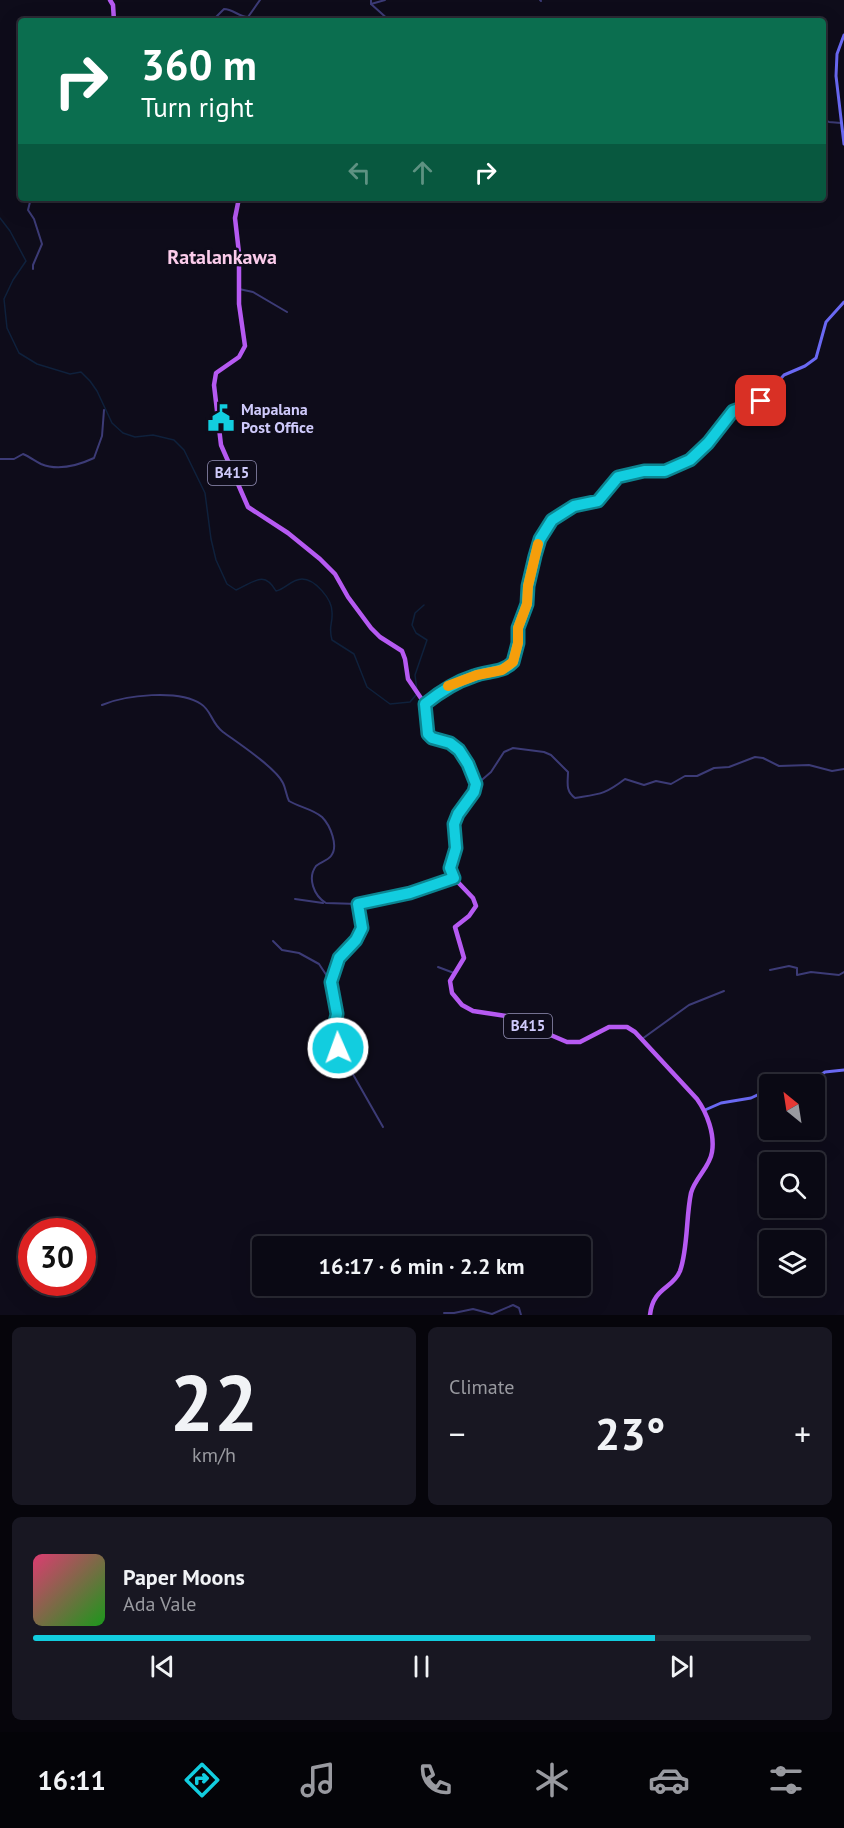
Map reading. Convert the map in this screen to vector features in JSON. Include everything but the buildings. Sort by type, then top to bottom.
[{"type":"main road","points":[[110,0],[113,5],[114,18]]},
{"type":"main road","points":[[844,35],[839,44],[836,68],[844,144]]},
{"type":"main road","name":"B415","points":[[238,201],[235,218],[244,346],[238,357],[216,372],[214,385],[221,445],[237,485],[248,507],[288,533],[320,559],[340,581],[365,621],[380,637],[402,651],[408,679],[425,704],[428,734],[432,738],[450,743],[459,750],[476,784]]},
{"type":"main road","points":[[425,704],[450,685],[477,675],[502,670],[513,662],[518,643],[518,628],[527,604],[528,586],[535,556],[540,539],[552,520],[574,506],[598,501],[618,477],[644,471],[665,471],[690,460],[708,443],[733,411],[761,401],[784,375],[805,366],[816,358],[826,322],[844,302]]},
{"type":"main road","points":[[454,878],[450,868],[456,848],[454,824],[458,814],[474,792],[476,784]]},
{"type":"main road","name":"B415","points":[[454,878],[473,898],[476,906],[473,913],[455,927],[464,958],[450,981],[452,993],[462,1005],[473,1011],[506,1016],[567,1042],[580,1042],[609,1027],[618,1026],[631,1029],[705,1110],[712,1138],[712,1153],[691,1193],[684,1256],[677,1276],[655,1297],[650,1315]]},
{"type":"main road","points":[[822,1074],[844,1070]]},
{"type":"main road","points":[[705,1110],[721,1103],[751,1098],[759,1094]]},
{"type":"street","points":[[215,18],[224,9],[248,17],[260,0]]},
{"type":"street","points":[[371,2],[385,0]]},
{"type":"street","points":[[371,2],[387,18]]},
{"type":"street","points":[[826,120],[841,123]]},
{"type":"street","points":[[32,201],[28,210],[37,226],[42,244],[33,269]]},
{"type":"street","points":[[239,289],[252,292],[287,312]]},
{"type":"street","points":[[0,459],[14,459],[23,454],[42,464],[72,466],[94,458],[102,436],[104,410]]},
{"type":"street","points":[[102,705],[115,699],[159,695],[177,696],[200,703],[207,709],[216,727],[260,760],[282,781],[289,801],[314,812],[326,822],[334,841],[333,852],[330,858],[317,865],[312,878],[315,891],[326,903]]},
{"type":"street","points":[[476,784],[491,772],[504,752],[513,748],[528,749],[551,756],[568,772],[566,784],[575,798],[597,796],[625,779],[644,785],[656,782],[671,784],[685,776],[697,776],[714,768],[729,767],[755,757],[763,758],[778,766],[809,765],[832,771],[844,769]]},
{"type":"street","points":[[295,899],[358,904],[410,893],[454,878]]},
{"type":"street","points":[[331,982],[339,958],[356,940],[362,928],[358,904]]},
{"type":"street","points":[[273,941],[282,950],[299,952],[319,964],[331,982],[337,1014],[334,1027],[338,1048],[383,1127]]},
{"type":"street","points":[[770,970],[789,966],[797,968],[797,975],[812,972],[839,975],[844,972]]},
{"type":"street","points":[[438,967],[453,973]]},
{"type":"street","points":[[642,1039],[689,1005],[724,992]]},
{"type":"street","points":[[444,1313],[473,1309],[492,1314],[513,1305],[519,1308],[521,1315]]},
{"type":"waterway","points":[[0,218],[10,231],[26,261],[4,299],[7,328],[19,353],[37,364],[70,374],[81,372],[97,391],[112,423],[123,433],[135,437],[153,435],[174,440],[184,450],[205,493],[216,560],[227,584],[236,590],[253,581],[263,579],[276,591],[298,579],[312,582],[329,601],[332,616],[330,631],[332,640],[354,654],[367,687],[390,704],[410,702],[416,695]]},
{"type":"waterway","points":[[417,691],[415,675],[427,640],[416,633],[412,625],[415,613],[424,605]]},
{"type":"slow traffic","points":[[448,686],[477,675],[502,670],[513,662],[518,643],[518,628],[527,604],[528,586],[538,544]]},
{"type":"place","name":"Mapalana Post Office","points":[[221,418]]},
{"type":"district","name":"Ratalankawa","points":[[222,257]]},
{"type":"route","points":[[338,1048],[334,1027],[337,1014],[331,982],[335,966],[343,951],[356,940],[362,928],[358,904],[410,893],[454,878],[450,868],[456,848],[454,824],[458,814],[474,792],[476,784],[459,750],[450,743],[436,740],[428,734],[425,704],[450,685],[477,675],[502,670],[513,662],[518,643],[518,628],[527,604],[528,586],[535,556],[540,539],[552,520],[574,506],[598,501],[618,477],[644,471],[674,469],[690,460],[708,443],[733,411],[761,401]]}]
